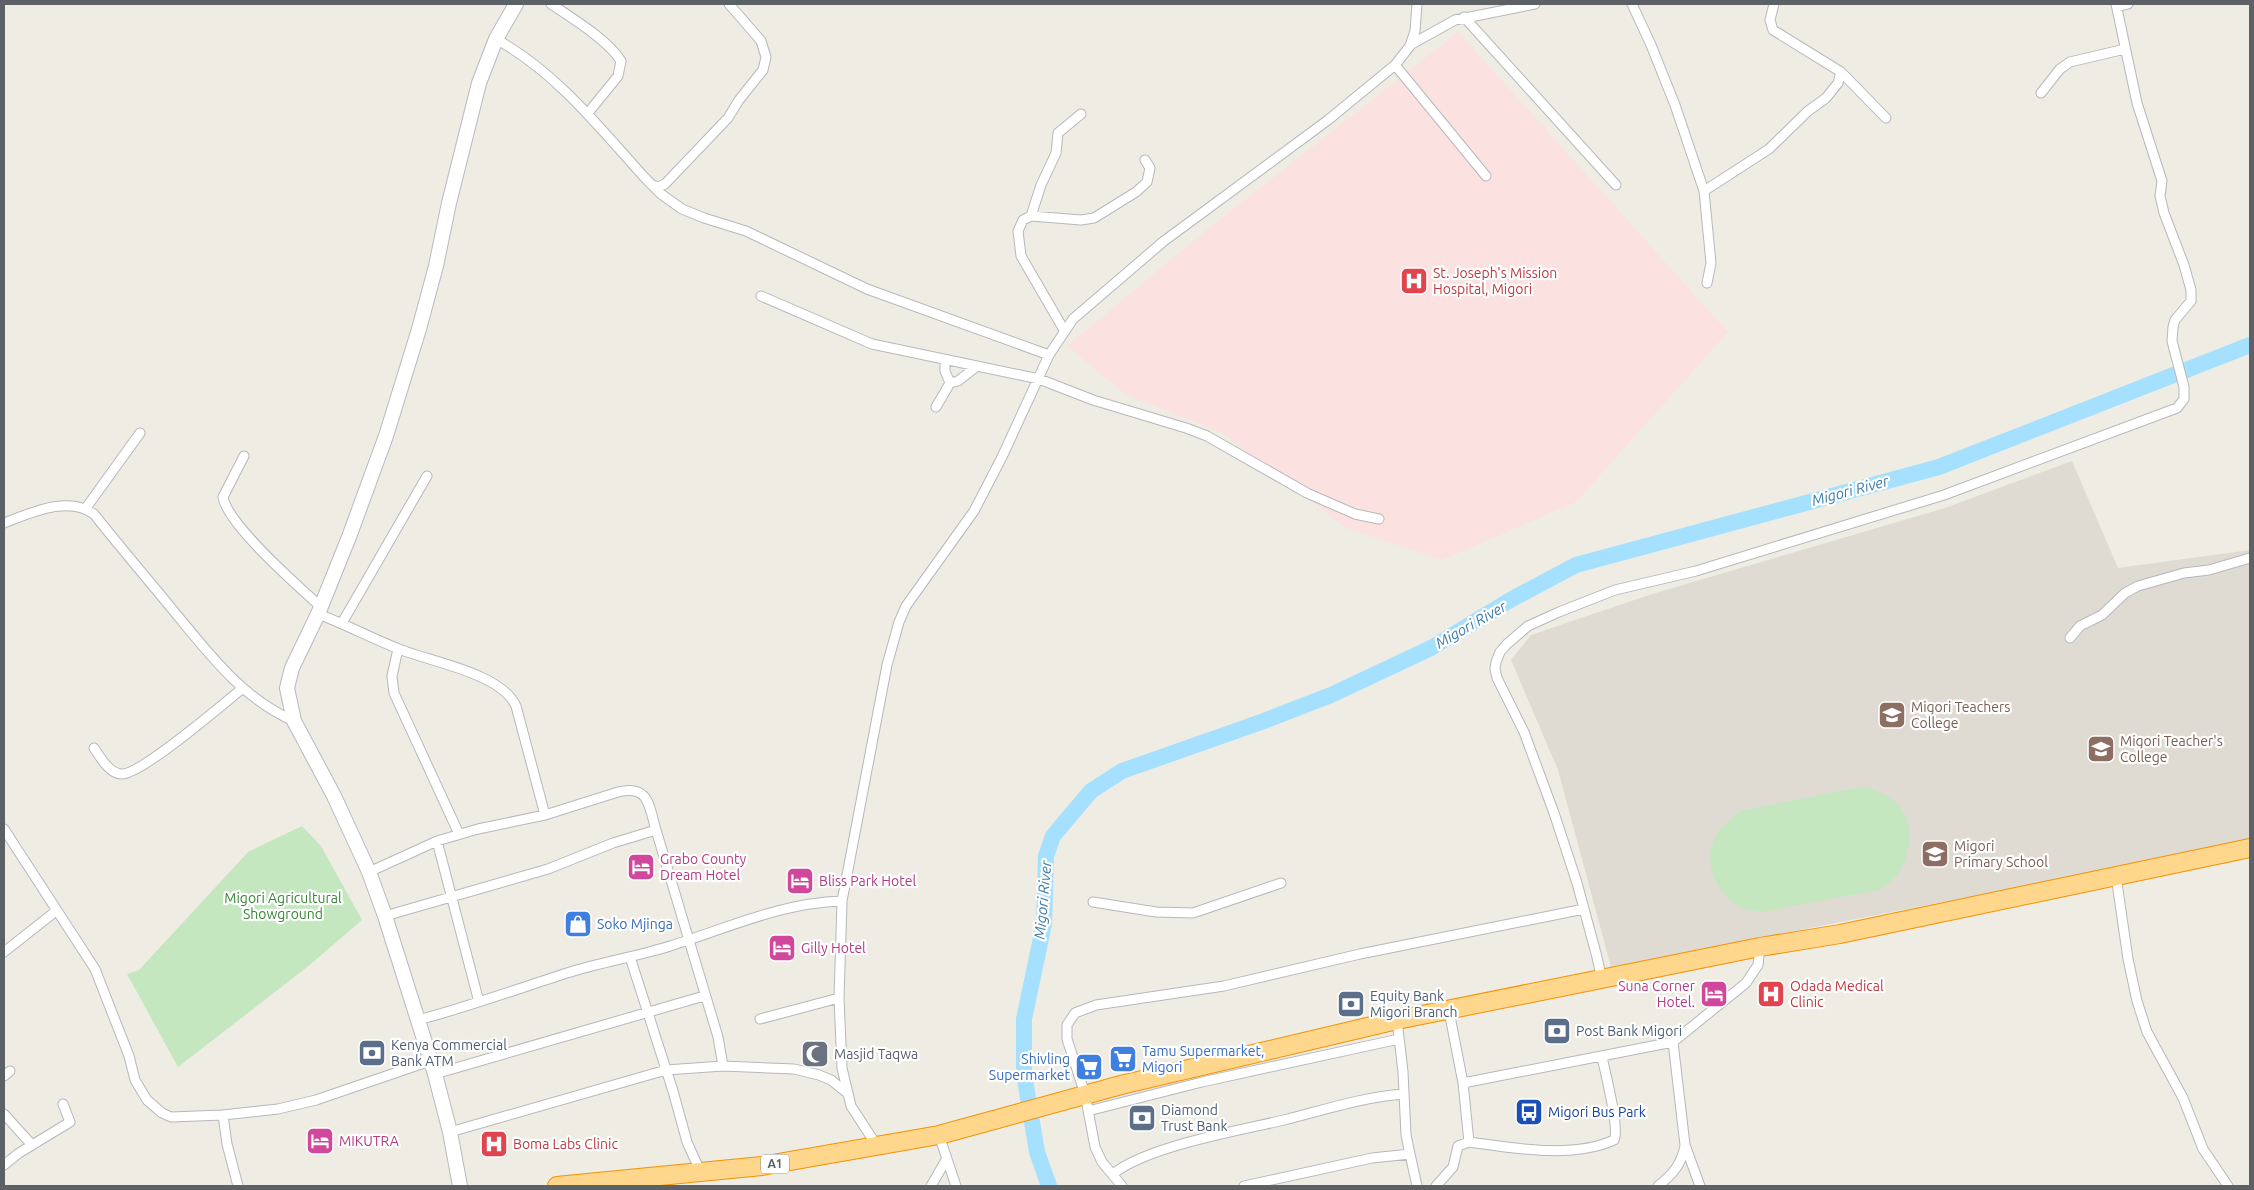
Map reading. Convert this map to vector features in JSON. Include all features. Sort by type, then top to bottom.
[{"type":"highway","name":"A1","points":[[557,1186],[608,1184],[815,1158],[938,1135],[1055,1103],[1086,1102],[1397,1020],[1450,1011],[1760,947],[1840,934],[2250,848]]},
{"type":"street","points":[[460,1186],[450,1132],[433,1067],[385,916],[369,872],[334,796],[294,721],[288,696],[289,677],[349,537],[386,436],[419,330],[479,83],[496,39],[516,4]]},
{"type":"street","points":[[551,4],[580,23],[613,50],[621,61],[618,76],[588,112]]},
{"type":"street","points":[[652,186],[661,187],[671,178],[728,118],[739,100],[763,70],[766,57],[761,40],[729,4]]},
{"type":"street","points":[[1410,46],[1415,31],[1418,4]]},
{"type":"street","points":[[877,1146],[851,1106],[846,1092],[842,1068],[839,998],[842,901],[887,665],[899,622],[906,606],[917,588],[974,511],[1049,355],[1064,330],[1085,307],[1164,240],[1328,120],[1395,65],[1410,46],[1447,23],[1535,4]]},
{"type":"street","points":[[1632,4],[1675,105],[1704,190],[1711,263],[1707,283]]},
{"type":"street","points":[[1774,4],[1770,20],[1777,34],[1841,72],[1886,118]]},
{"type":"street","points":[[1602,980],[1584,909],[1532,752],[1494,669],[1500,652],[1515,636],[1542,619],[1615,590],[1696,571],[1944,495],[2028,462],[2113,433],[2181,405],[2185,396],[2172,340],[2173,327],[2175,320],[2191,301],[2191,290],[2184,265],[2164,213],[2160,196],[2162,181],[2137,103],[2125,49],[2117,6],[2128,4]]},
{"type":"street","points":[[1464,18],[1616,186]]},
{"type":"street","points":[[496,39],[516,50],[539,67],[588,112],[652,186],[682,209],[746,231],[867,289],[1049,355]]},
{"type":"street","points":[[2041,93],[2060,69],[2070,62],[2125,49]]},
{"type":"street","points":[[1395,65],[1486,176]]},
{"type":"street","points":[[1704,190],[1769,149],[1808,111],[1826,98],[1838,82],[1841,72]]},
{"type":"street","points":[[1031,216],[1041,185],[1056,153],[1058,133],[1081,114]]},
{"type":"street","points":[[1064,330],[1022,256],[1018,231],[1023,220],[1031,216],[1081,220],[1094,218],[1136,192],[1147,182],[1150,168],[1145,160]]},
{"type":"street","points":[[761,296],[872,344],[1039,379],[1092,400],[1167,421],[1207,436],[1307,493],[1354,514],[1378,520]]},
{"type":"street","points":[[946,360],[946,371],[950,383]]},
{"type":"street","points":[[936,407],[950,383],[958,381],[976,367]]},
{"type":"street","points":[[86,508],[140,433]]},
{"type":"street","points":[[244,456],[223,497],[225,507],[262,550],[319,610],[398,649],[492,683],[513,699],[545,815]]},
{"type":"street","points":[[342,623],[427,476]]},
{"type":"street","points":[[4,523],[59,506],[74,504],[86,508],[94,514],[195,637],[233,679],[265,706],[294,721]]},
{"type":"street","points":[[2070,638],[2080,626],[2102,615],[2125,594],[2138,586],[2184,573],[2210,570],[2250,558]]},
{"type":"street","points":[[398,649],[392,676],[394,693],[460,834]]},
{"type":"street","points":[[94,748],[114,772],[124,775],[180,739],[243,688]]},
{"type":"street","points":[[369,872],[437,841],[545,815],[592,799],[638,790],[646,798],[656,830],[704,996],[718,1036],[723,1066]]},
{"type":"street","points":[[4,829],[95,969],[123,1038],[135,1080],[147,1100],[162,1113],[171,1117],[223,1115],[278,1109],[704,996]]},
{"type":"street","points":[[385,916],[548,869],[613,842],[656,830]]},
{"type":"street","points":[[437,841],[479,1002]]},
{"type":"street","points":[[2116,876],[2128,959],[2137,1001],[2147,1032],[2183,1098],[2203,1149],[2228,1186]]},
{"type":"street","points":[[1093,902],[1156,912],[1192,913],[1281,883]]},
{"type":"street","points":[[418,1020],[568,972],[689,940],[728,925],[791,906],[842,901]]},
{"type":"street","points":[[1122,1186],[1098,1155],[1086,1102],[1074,1068],[1066,1032],[1070,1018],[1084,1008],[1224,986],[1360,954],[1584,909]]},
{"type":"street","points":[[4,952],[56,911]]},
{"type":"street","points":[[1463,1083],[1673,1042],[1746,983],[1758,965],[1760,947]]},
{"type":"street","points":[[630,957],[687,1142],[701,1173]]},
{"type":"street","points":[[760,1019],[839,998]]},
{"type":"street","points":[[1450,1011],[1463,1083],[1469,1142]]},
{"type":"street","points":[[1397,1020],[1406,1135],[1418,1186]]},
{"type":"street","points":[[1086,1102],[1202,1082],[1398,1039]]},
{"type":"street","points":[[1673,1042],[1685,1145],[1700,1186]]},
{"type":"street","points":[[1436,1186],[1454,1167],[1458,1146],[1469,1142],[1554,1150],[1597,1146],[1614,1140],[1616,1134],[1614,1117],[1602,1057]]},
{"type":"street","points":[[450,1132],[666,1070],[723,1066],[807,1071],[831,1080],[846,1092]]},
{"type":"street","points":[[1113,1174],[1124,1166],[1140,1159],[1195,1142],[1354,1101],[1404,1094]]},
{"type":"street","points":[[4,1165],[70,1122],[63,1104]]},
{"type":"street","points":[[4,1114],[32,1145]]},
{"type":"street","points":[[223,1115],[227,1144],[238,1186]]},
{"type":"street","points":[[938,1135],[956,1186]]},
{"type":"street","points":[[1658,1186],[1673,1174],[1682,1161],[1685,1145]]},
{"type":"street","points":[[1244,1186],[1372,1158],[1410,1154]]},
{"type":"street","points":[[931,1186],[946,1160]]},
{"type":"shaded area","name":"St. Joseph's Mission Hospital, Migori","points":[[1458,32],[1728,332],[1576,502],[1442,560],[1346,528],[1222,433],[1125,394],[1067,346],[1208,229]]},
{"type":"shaded area","name":"Migori Teachers College","points":[[2072,461],[2118,568],[2250,550],[2250,842],[1611,967],[1558,770],[1511,660],[1531,635],[1652,594],[1945,508]]},
{"type":"green space","points":[[1862,787],[1877,791],[1891,798],[1902,809],[1908,823],[1908,852],[1901,870],[1888,884],[1872,892],[1763,912],[1747,910],[1737,905],[1722,891],[1712,871],[1710,861],[1711,850],[1719,832],[1740,811]]},
{"type":"green space","name":"Migori Agricultural Showground","points":[[302,826],[321,846],[362,920],[306,968],[178,1067],[127,974],[139,970],[248,852]]},
{"type":"waterway","name":"Migori River","points":[[1049,1186],[1037,1152],[1024,1074],[1024,1019],[1044,924],[1046,856],[1053,836],[1091,791],[1122,771],[1264,721],[1331,695],[1431,648],[1512,599],[1576,565],[1939,467],[2250,345]]},
{"type":"place","name":"St. Joseph's Mission Hospital, Migori","points":[[1414,281]]},
{"type":"place","name":"Migori Teachers College","points":[[1892,715]]},
{"type":"place","name":"Migori Teacher's College","points":[[2101,749]]},
{"type":"place","name":"Migori Primary School","points":[[1935,854]]},
{"type":"place","name":"Grabo County Dream Hotel","points":[[641,867]]},
{"type":"place","name":"Bliss Park Hotel","points":[[800,881]]},
{"type":"place","name":"Soko Mjinga","points":[[578,924]]},
{"type":"place","name":"Gilly Hotel","points":[[782,948]]},
{"type":"place","name":"Suna Corner Hotel.","points":[[1714,994]]},
{"type":"place","name":"Odada Medical Clinic","points":[[1771,994]]},
{"type":"place","name":"Equity Bank Migori Branch","points":[[1351,1004]]},
{"type":"place","name":"Post Bank Migori","points":[[1557,1031]]},
{"type":"place","name":"Kenya Commercial Bank ATM","points":[[372,1053]]},
{"type":"place","name":"Masjid Taqwa","points":[[815,1054]]},
{"type":"place","name":"Tamu Supermarket, Migori","points":[[1123,1059]]},
{"type":"place","name":"Shivling Supermarket","points":[[1089,1067]]},
{"type":"place","name":"Migori Bus Park","points":[[1529,1112]]},
{"type":"place","name":"Diamond Trust Bank","points":[[1142,1118]]},
{"type":"place","name":"MIKUTRA","points":[[320,1141]]},
{"type":"place","name":"Boma Labs Clinic","points":[[494,1144]]}]
